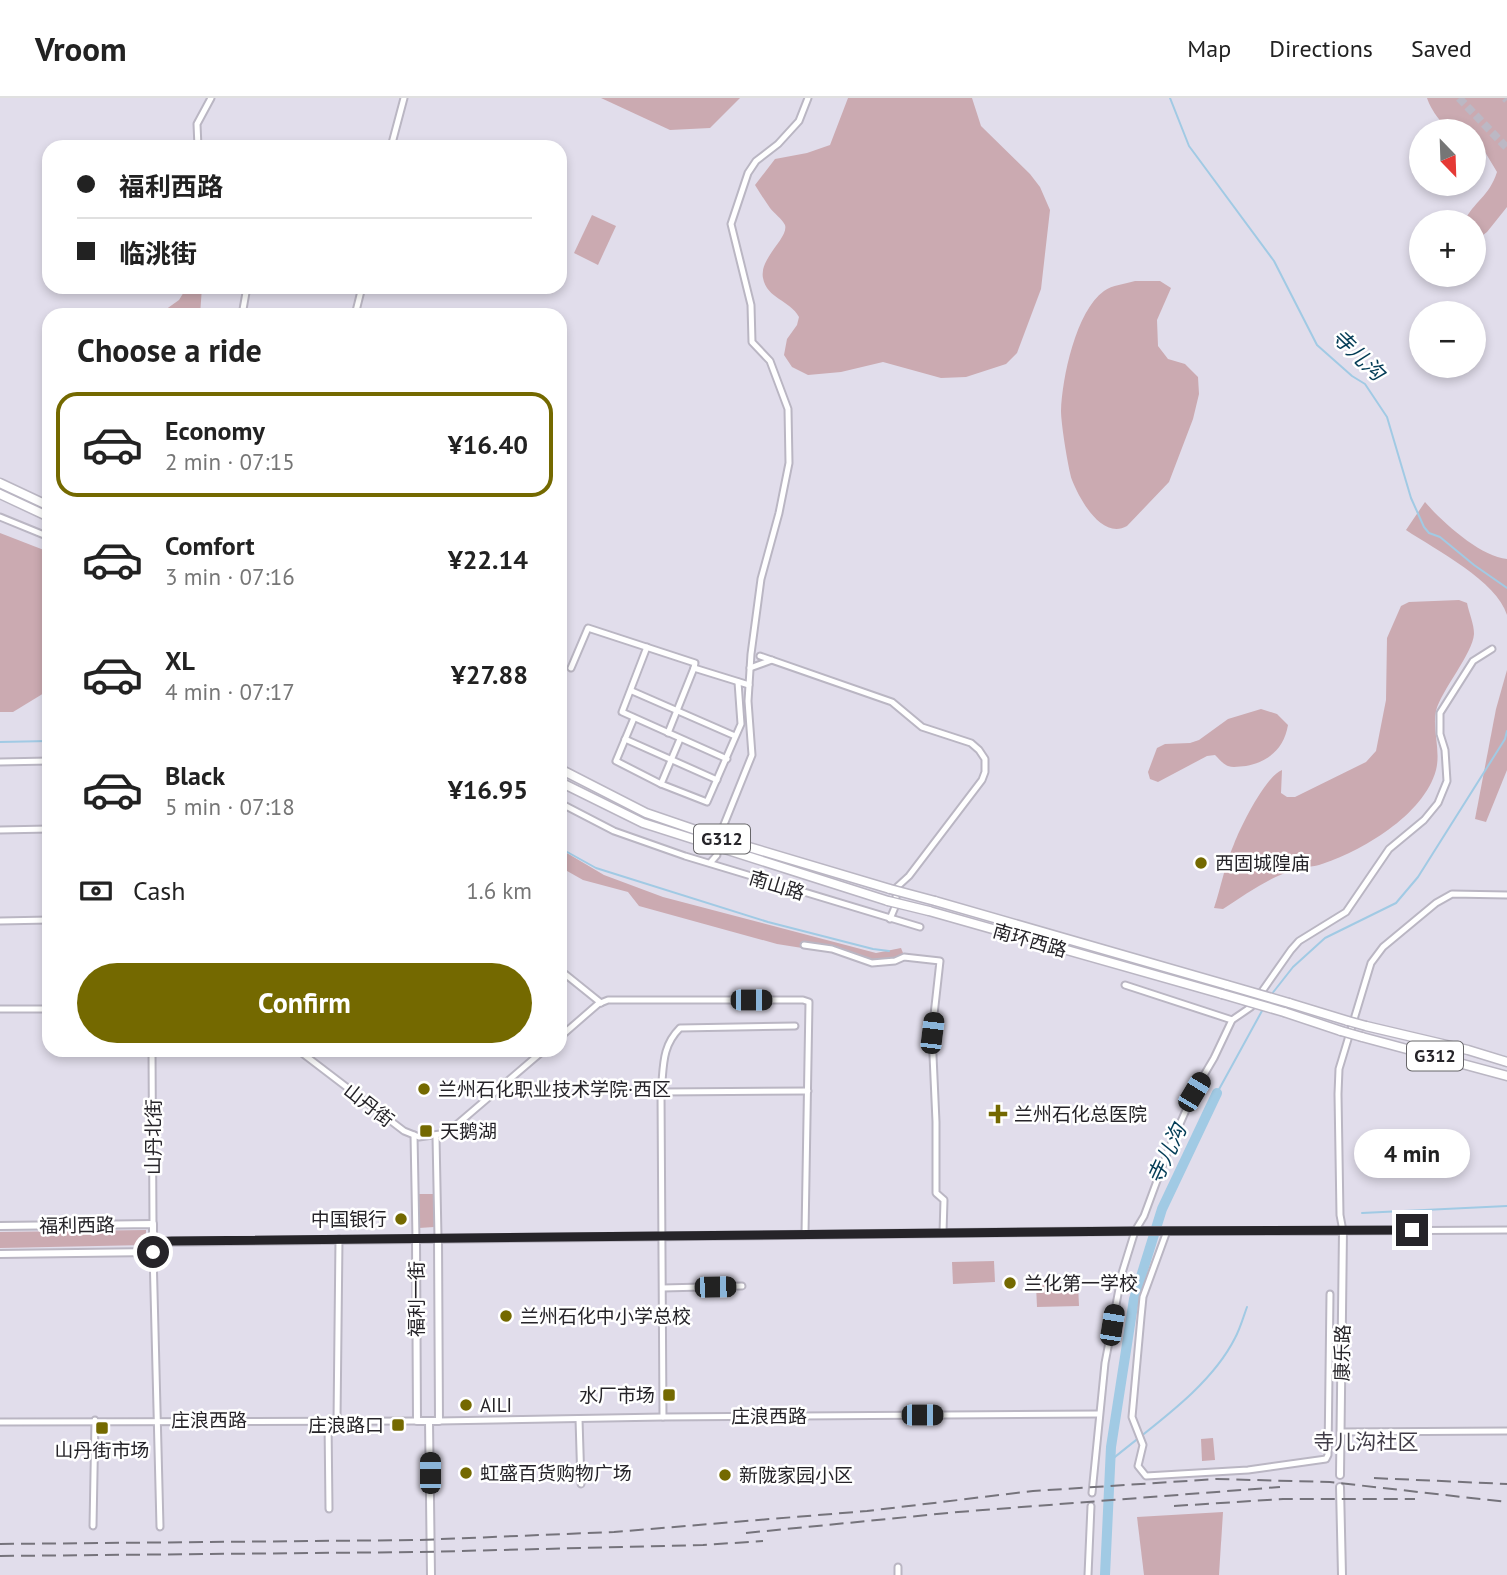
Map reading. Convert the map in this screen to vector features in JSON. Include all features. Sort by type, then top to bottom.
[{"type":"highway","points":[[0,483],[42,503]]},
{"type":"highway","points":[[0,495],[42,514]]},
{"type":"highway","name":"南环西路","points":[[567,773],[646,813],[722,839],[1348,1021],[1507,1062]]},
{"type":"highway","name":"南环西路","points":[[567,785],[643,823],[888,901],[1507,1076]]},
{"type":"main road","points":[[153,1224],[153,1252]]},
{"type":"main road","name":"福利西路","points":[[0,1226],[153,1224]]},
{"type":"main road","points":[[153,1242],[663,1235],[1343,1231]]},
{"type":"main road","name":"康乐路","points":[[1340,1475],[1343,1231]]},
{"type":"main road","name":"福利一街","points":[[416,1238],[417,1422]]},
{"type":"main road","name":"福利一街","points":[[438,1238],[439,1421]]},
{"type":"main road","name":"福利西路","points":[[0,1254],[153,1252]]},
{"type":"main road","points":[[429,1421],[431,1575]]},
{"type":"main road","points":[[417,1422],[439,1421]]},
{"type":"main road","points":[[1340,1487],[1342,1575]]},
{"type":"street","points":[[198,140],[197,124],[211,98]]},
{"type":"street","points":[[393,140],[404,98]]},
{"type":"street","points":[[721,832],[752,755],[748,701],[761,579],[789,463],[789,409],[770,361],[752,342],[751,305],[731,224],[748,173],[756,161],[778,144],[799,121],[808,98]]},
{"type":"street","points":[[0,517],[42,534]]},
{"type":"street","points":[[571,668],[588,628],[695,663],[668,733]]},
{"type":"street","points":[[647,647],[622,712],[727,759]]},
{"type":"street","points":[[1092,1493],[1099,1414],[1115,1306],[1138,1231],[1194,1092],[1214,1058],[1231,1020],[1251,1007],[1299,941],[1346,912],[1389,849],[1424,820],[1438,803],[1447,781],[1445,750],[1440,734],[1440,713],[1473,661],[1492,649]]},
{"type":"street","points":[[760,656],[892,702],[922,727],[971,743],[983,756],[986,767],[982,780],[909,876],[897,887],[894,919]]},
{"type":"street","points":[[750,668],[772,660]]},
{"type":"street","points":[[694,668],[749,685]]},
{"type":"street","points":[[634,718],[616,761],[661,784],[707,802],[741,724],[738,682]]},
{"type":"street","points":[[632,691],[735,736]]},
{"type":"street","points":[[625,739],[717,780]]},
{"type":"street","points":[[661,784],[680,739]]},
{"type":"street","points":[[0,762],[42,761]]},
{"type":"street","name":"南山路","points":[[567,807],[614,831],[685,856],[769,884],[920,927]]},
{"type":"street","points":[[0,830],[42,829]]},
{"type":"street","points":[[709,863],[717,855]]},
{"type":"street","points":[[1507,895],[1452,894],[1383,947],[1371,963],[1339,1069],[1338,1136],[1340,1215],[1343,1231],[1507,1230]]},
{"type":"street","points":[[0,921],[42,920]]},
{"type":"street","points":[[804,945],[832,949],[872,962],[895,961],[904,957],[940,961],[932,1033],[936,1193],[944,1200],[943,1233]]},
{"type":"street","points":[[567,976],[601,1003]]},
{"type":"street","points":[[1125,985],[1231,1020]]},
{"type":"street","points":[[567,1031],[608,1000],[809,1002],[805,1234]]},
{"type":"street","points":[[0,1009],[42,1009]]},
{"type":"street","points":[[663,1417],[661,1092],[667,1043],[680,1028],[795,1026]]},
{"type":"street","name":"山丹北街","points":[[152,1057],[153,1224]]},
{"type":"street","name":"山丹街","points":[[307,1057],[404,1131],[414,1135],[436,1136],[447,1133],[536,1057]]},
{"type":"street","points":[[661,1092],[808,1091]]},
{"type":"street","name":"福利一街","points":[[414,1135],[416,1238]]},
{"type":"street","name":"福利一街","points":[[436,1136],[438,1238]]},
{"type":"street","points":[[1165,1231],[1143,1297],[1141,1317],[1132,1417],[1142,1439],[1138,1466],[1142,1474],[1150,1476],[1248,1470],[1324,1461],[1328,1455],[1330,1294]]},
{"type":"street","points":[[337,1421],[340,1239]]},
{"type":"street","points":[[153,1252],[160,1527]]},
{"type":"street","points":[[663,1288],[742,1286]]},
{"type":"street","name":"庄浪西路","points":[[439,1421],[1099,1414]]},
{"type":"street","points":[[579,1419],[582,1484]]},
{"type":"street","points":[[93,1526],[95,1420]]},
{"type":"street","points":[[328,1421],[329,1509]]},
{"type":"street","name":"庄浪西路","points":[[0,1422],[417,1422]]},
{"type":"street","points":[[1341,1432],[1507,1431]]},
{"type":"street","points":[[1088,1575],[1091,1506]]},
{"type":"street","points":[[898,1567],[898,1575]]},
{"type":"shaded area","points":[[601,98],[740,98],[710,128],[670,130]]},
{"type":"shaded area","points":[[848,98],[972,98],[981,126],[1040,187],[1050,210],[1041,289],[1017,353],[1006,364],[966,377],[941,378],[883,362],[841,372],[808,375],[792,367],[784,355],[787,339],[799,317],[769,291],[765,285],[763,271],[769,256],[783,236],[785,225],[755,185],[775,159],[830,145]]},
{"type":"shaded area","points":[[1427,98],[1507,98],[1507,207],[1486,233],[1486,210],[1471,210],[1483,196],[1486,196],[1497,172],[1486,154],[1486,119],[1440,119]]},
{"type":"shaded area","points":[[592,215],[616,226],[598,265],[574,253]]},
{"type":"shaded area","points":[[1135,281],[1160,281],[1171,288],[1157,320],[1158,346],[1168,359],[1185,364],[1198,377],[1199,394],[1193,419],[1169,482],[1127,526],[1118,529],[1109,528],[1093,516],[1072,480],[1061,411],[1072,346],[1086,314],[1104,291]]},
{"type":"shaded area","points":[[183,294],[202,294],[200,308],[168,308]]},
{"type":"shaded area","points":[[1425,502],[1441,519],[1474,545],[1507,559],[1507,615],[1501,602],[1479,578],[1406,530]]},
{"type":"shaded area","points":[[0,533],[42,549],[42,694],[13,712],[0,712]]},
{"type":"shaded area","points":[[1459,600],[1467,603],[1474,634],[1468,651],[1436,711],[1436,770],[1419,802],[1389,829],[1353,851],[1319,865],[1284,873],[1223,909],[1214,908],[1237,836],[1254,803],[1275,774],[1282,770],[1281,793],[1287,797],[1295,797],[1366,762],[1376,751],[1386,700],[1387,638],[1401,606],[1409,602]]},
{"type":"shaded area","points":[[1507,670],[1507,770],[1486,822],[1475,819],[1496,709]]},
{"type":"shaded area","points":[[1261,709],[1277,714],[1288,725],[1283,741],[1268,758],[1246,766],[1232,767],[1224,764],[1215,755],[1207,756],[1158,782],[1150,779],[1148,772],[1157,748],[1165,744],[1199,740],[1228,719]]},
{"type":"shaded area","points":[[567,853],[604,875],[663,897],[876,953],[901,948],[903,953],[897,961],[885,964],[777,944],[639,906],[628,892],[583,880],[567,871]]},
{"type":"shaded area","points":[[418,1194],[434,1194],[434,1227],[419,1228]]},
{"type":"shaded area","points":[[146,1230],[146,1245],[0,1248],[0,1232]]},
{"type":"shaded area","points":[[994,1261],[995,1282],[953,1284],[952,1262]]},
{"type":"shaded area","points":[[1078,1284],[1079,1306],[1037,1307],[1036,1285]]},
{"type":"shaded area","points":[[1213,1438],[1215,1460],[1202,1461],[1201,1439]]},
{"type":"shaded area","points":[[1223,1512],[1219,1575],[1144,1575],[1137,1517]]},
{"type":"waterway","name":"寺儿沟","points":[[1170,98],[1189,146],[1274,261],[1317,345],[1365,384],[1387,417],[1411,498],[1424,527],[1507,588]]},
{"type":"waterway","name":"寺儿沟","points":[[1271,995],[1293,967],[1325,938],[1396,903],[1418,877],[1505,739],[1507,731]]},
{"type":"waterway","points":[[0,742],[42,741]]},
{"type":"waterway","points":[[567,852],[596,868],[768,922],[889,951]]},
{"type":"waterway","name":"寺儿沟","points":[[1217,1093],[1263,1009]]},
{"type":"waterway","name":"寺儿沟","points":[[1105,1575],[1111,1447],[1134,1299],[1162,1209],[1217,1093]]},
{"type":"waterway","points":[[1362,1213],[1507,1206]]},
{"type":"waterway","points":[[1110,1461],[1196,1390],[1224,1356],[1235,1338],[1247,1307]]},
{"type":"tunnel","points":[[1459,98],[1507,148]]},
{"type":"railway","points":[[1374,1478],[1507,1484]]},
{"type":"railway","points":[[0,1544],[419,1540],[614,1532],[867,1511],[1033,1491],[1217,1479],[1330,1482],[1507,1502]]},
{"type":"railway","points":[[746,1533],[958,1512],[1280,1487]]},
{"type":"railway","points":[[1174,1506],[1283,1499],[1415,1499]]},
{"type":"railway","points":[[0,1556],[420,1552],[763,1541]]},
{"type":"place","name":"西固城隍庙","points":[[1201,863]]},
{"type":"place","name":"兰州石化职业技术学院·西区","points":[[424,1089]]},
{"type":"place","name":"兰州石化总医院","points":[[998,1114]]},
{"type":"place","name":"天鹅湖","points":[[426,1131]]},
{"type":"place","name":"中国银行","points":[[401,1219]]},
{"type":"place","name":"兰化第一学校","points":[[1010,1283]]},
{"type":"place","name":"兰州石化中小学总校","points":[[506,1316]]},
{"type":"place","name":"水厂市场","points":[[669,1395]]},
{"type":"place","name":"AILI","points":[[466,1405]]},
{"type":"place","name":"庄浪路口","points":[[398,1425]]},
{"type":"place","name":"山丹街市场","points":[[102,1428]]},
{"type":"place","name":"虹盛百货购物广场","points":[[466,1473]]},
{"type":"place","name":"新陇家园小区","points":[[725,1475]]},
{"type":"district","name":"寺儿沟社区","points":[[1366,1442]]},
{"type":"route","points":[[153,1252],[153,1242],[172,1241],[1412,1230]]}]
